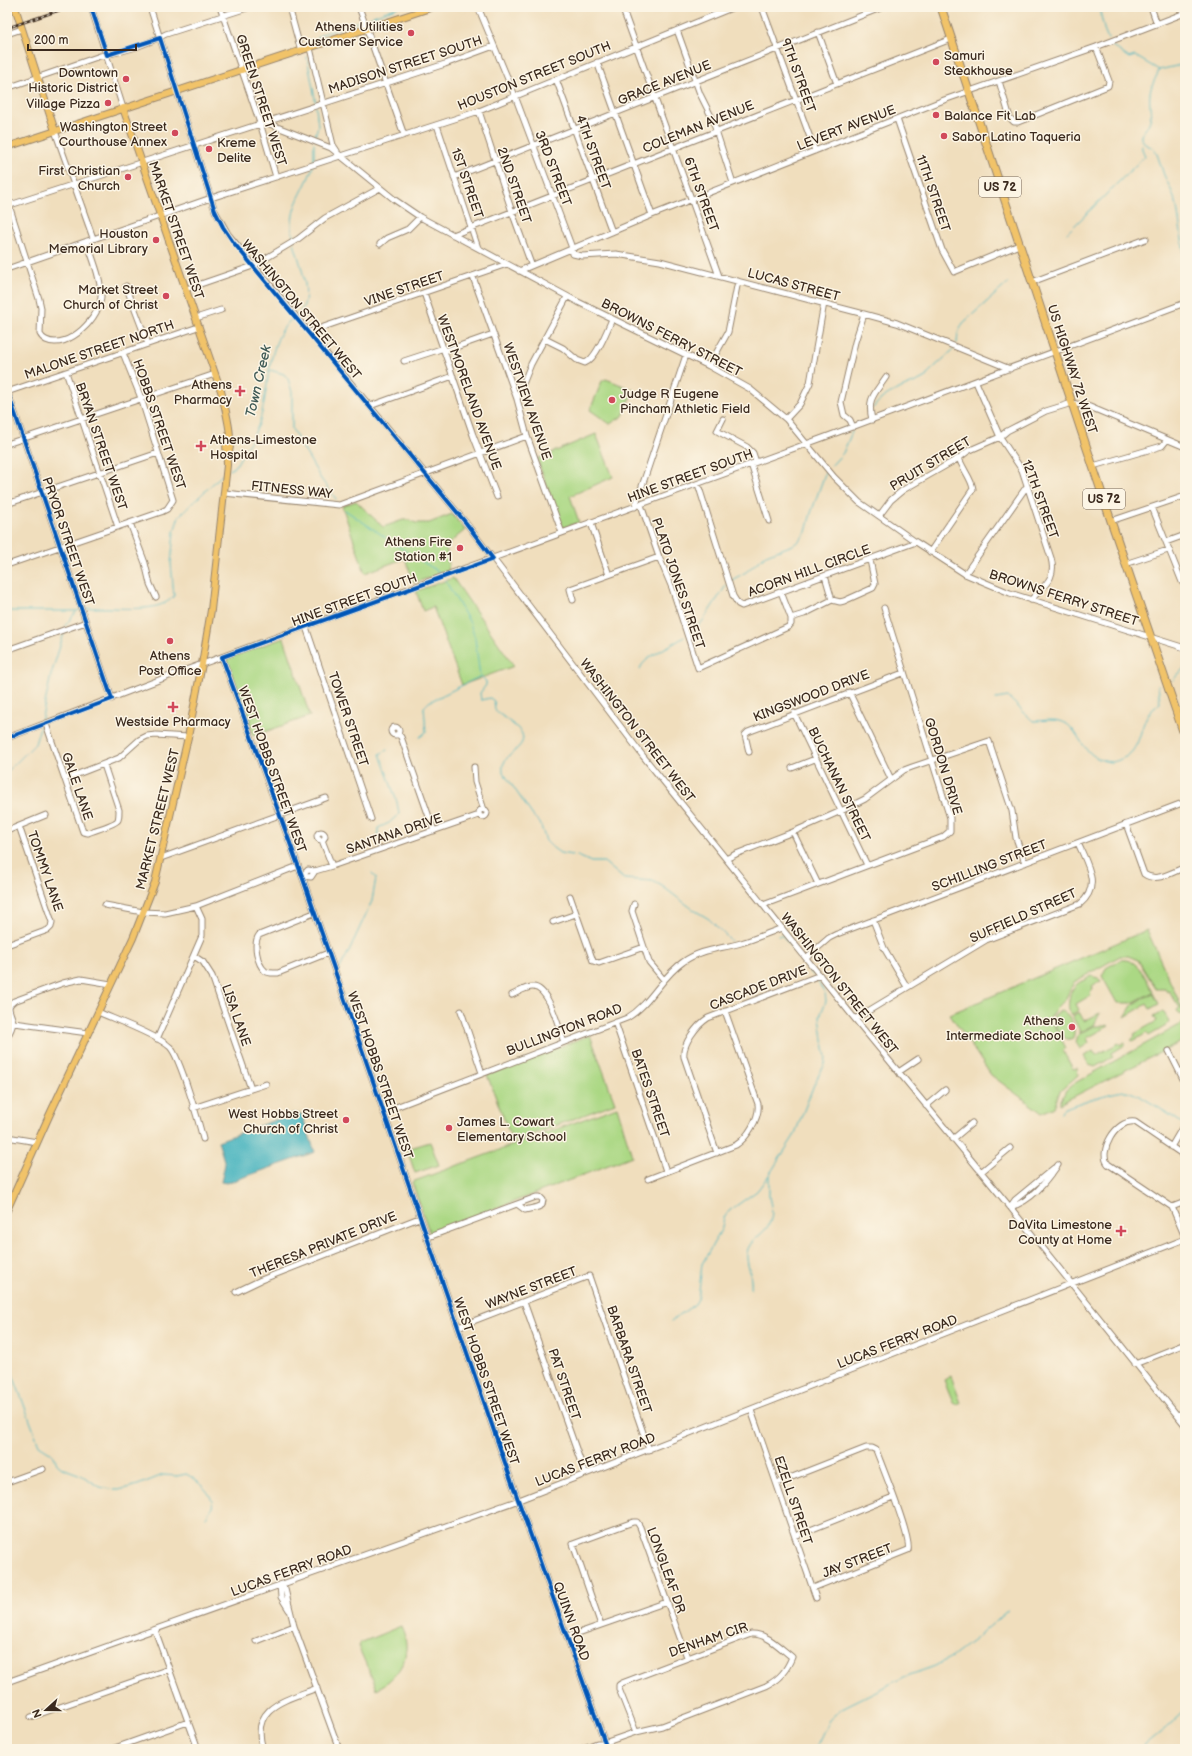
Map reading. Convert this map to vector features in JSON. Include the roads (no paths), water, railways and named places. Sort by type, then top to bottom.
[{"type":"highway","name":"US HIGHWAY 72 WEST","points":[[941,7],[1125,564],[1185,737]]},
{"type":"main road","points":[[15,7],[55,131]]},
{"type":"main road","points":[[7,147],[177,90],[310,48],[366,27],[433,7]]},
{"type":"main road","name":"MARKET STREET WEST","points":[[7,1210],[111,984],[155,882],[188,738],[202,664],[211,610],[227,465],[228,453],[226,450],[226,442],[229,438],[226,411],[196,318],[123,108]]},
{"type":"street","name":"MARKET STREET WEST","points":[[91,7],[123,108]]},
{"type":"street","name":"WASHINGTON STREET WEST","points":[[150,7],[211,198],[223,227],[253,266],[370,406],[493,559],[643,756],[855,1019],[1010,1207],[1185,1425]]},
{"type":"street","name":"GREEN STREET WEST","points":[[220,7],[260,123],[276,177]]},
{"type":"street","points":[[7,88],[250,7]]},
{"type":"street","points":[[289,7],[301,50]]},
{"type":"street","points":[[359,7],[404,135]]},
{"type":"street","name":"3RD STREET","points":[[478,7],[515,96],[572,248]]},
{"type":"street","name":"6TH STREET","points":[[622,7],[719,276]]},
{"type":"street","name":"HOUSTON STREET SOUTH","points":[[7,269],[93,238],[339,155],[479,111],[635,46],[734,7]]},
{"type":"street","name":"9TH STREET","points":[[762,7],[815,151]]},
{"type":"street","name":"GRACE AVENUE","points":[[454,177],[883,7]]},
{"type":"street","points":[[1151,7],[1157,24]]},
{"type":"street","name":"LEVERT AVENUE","points":[[519,271],[531,264],[692,199],[969,91],[1096,47],[1185,13]]},
{"type":"street","points":[[7,34],[21,26]]},
{"type":"street","points":[[677,30],[695,81],[712,118],[733,183]]},
{"type":"street","points":[[818,32],[837,84]]},
{"type":"street","name":"COLEMAN AVENUE","points":[[453,235],[951,39]]},
{"type":"street","name":"MADISON STREET SOUTH","points":[[194,145],[444,64],[494,46]]},
{"type":"street","points":[[999,81],[1010,118],[1014,122],[1018,122],[1108,86],[1109,81],[1096,47]]},
{"type":"street","points":[[310,48],[321,103],[333,146],[339,155]]},
{"type":"street","points":[[597,62],[652,215]]},
{"type":"street","name":"4TH STREET","points":[[556,79],[612,232]]},
{"type":"street","name":"2ND STREET","points":[[479,111],[512,212],[531,264]]},
{"type":"street","name":"11TH STREET","points":[[897,119],[942,250],[954,272],[1019,245]]},
{"type":"street","name":"BROWNS FERRY STREET","points":[[260,123],[268,123],[331,148],[380,188],[420,217],[568,297],[709,366],[750,389],[786,419],[846,490],[879,516],[930,552],[965,574],[985,584],[1031,600],[1185,648]]},
{"type":"street","name":"1ST STREET","points":[[437,125],[478,248]]},
{"type":"street","points":[[55,131],[93,238]]},
{"type":"street","points":[[87,241],[100,286],[100,304],[95,316],[83,329],[64,340],[55,342],[46,340],[40,334],[41,308],[28,262],[8,203],[74,184],[194,145]]},
{"type":"street","points":[[186,289],[253,266],[298,239],[325,218],[380,188]]},
{"type":"street","points":[[380,244],[387,238],[408,229],[420,217]]},
{"type":"street","points":[[1032,282],[1146,239]]},
{"type":"street","name":"LUCAS STREET","points":[[572,248],[573,254],[576,256],[607,254],[634,256],[719,276],[897,323],[1010,369]]},
{"type":"street","name":"VINE STREET","points":[[308,332],[507,264]]},
{"type":"street","name":"WESTVIEW AVENUE","points":[[472,277],[517,399],[527,436],[562,533]]},
{"type":"street","points":[[709,366],[728,332],[738,281]]},
{"type":"street","points":[[126,286],[148,344]]},
{"type":"street","name":"WESTMORELAND AVENUE","points":[[424,293],[480,454],[497,497]]},
{"type":"street","points":[[517,399],[531,364],[568,297]]},
{"type":"street","points":[[786,419],[800,404],[810,383],[824,303]]},
{"type":"street","name":"HINE STREET SOUTH","points":[[7,738],[202,664],[976,382],[1185,303]]},
{"type":"street","points":[[196,318],[220,310]]},
{"type":"street","points":[[853,427],[850,420],[844,415],[841,402],[855,342],[864,314]]},
{"type":"street","points":[[545,339],[563,348],[577,360],[584,363],[592,358],[612,319]]},
{"type":"street","name":"MALONE STREET NORTH","points":[[7,391],[198,327]]},
{"type":"street","points":[[404,361],[493,334]]},
{"type":"street","name":"HOBBS STREET WEST","points":[[124,353],[141,398],[173,500],[172,503],[162,512],[130,523]]},
{"type":"street","name":"PLATO JONES STREET","points":[[635,507],[686,355]]},
{"type":"street","name":"BRYAN STREET WEST","points":[[66,372],[118,527]]},
{"type":"street","points":[[7,444],[214,374]]},
{"type":"street","points":[[370,406],[453,376]]},
{"type":"street","points":[[872,420],[869,407],[870,400],[886,377]]},
{"type":"street","name":"12TH STREET","points":[[976,382],[1000,437],[1017,462],[1027,486],[1054,566],[1052,575],[1031,600]]},
{"type":"street","name":"PRYOR STREET WEST","points":[[7,391],[112,699]]},
{"type":"street","points":[[1072,403],[1090,407],[1185,447]]},
{"type":"street","name":"PRUIT STREET","points":[[879,516],[891,500],[903,490],[959,458],[968,451],[1000,437],[1007,431],[1046,411],[1072,403]]},
{"type":"street","points":[[723,419],[717,431],[747,446],[753,453],[754,463],[769,521]]},
{"type":"street","name":"FITNESS WAY","points":[[224,493],[339,505],[527,436]]},
{"type":"street","points":[[1093,466],[1162,446],[1168,440]]},
{"type":"street","points":[[7,504],[158,453]]},
{"type":"street","points":[[930,552],[973,489],[959,458]]},
{"type":"street","name":"ACORN HILL CIRCLE","points":[[698,484],[735,600],[742,606],[916,542]]},
{"type":"street","points":[[965,574],[1027,486]]},
{"type":"street","points":[[1111,521],[1185,496]]},
{"type":"street","name":"PLATO JONES STREET","points":[[641,505],[659,557],[672,588],[698,668],[784,629],[791,624],[791,618]]},
{"type":"street","points":[[1152,507],[1182,582]]},
{"type":"street","points":[[7,565],[130,523],[145,563],[150,584],[156,597]]},
{"type":"street","points":[[591,523],[609,574]]},
{"type":"street","points":[[1166,542],[1185,535]]},
{"type":"street","points":[[1125,564],[1168,550]]},
{"type":"street","points":[[573,600],[570,588],[659,557]]},
{"type":"street","points":[[781,592],[791,618],[804,614],[832,600],[840,602],[844,601],[874,588],[875,584],[870,560]]},
{"type":"street","points":[[825,576],[832,600]]},
{"type":"street","name":"GORDON DRIVE","points":[[763,905],[943,836],[950,831],[950,818],[903,673],[884,608]]},
{"type":"street","points":[[7,650],[86,622]]},
{"type":"street","name":"TOWER STREET","points":[[306,627],[371,819]]},
{"type":"street","name":"WEST HOBBS STREET WEST","points":[[222,657],[302,876],[419,1218],[519,1500]]},
{"type":"street","name":"KINGSWOOD DRIVE","points":[[749,752],[745,739],[745,735],[748,732],[849,692],[903,673]]},
{"type":"street","points":[[849,692],[891,779]]},
{"type":"street","name":"BUCHANAN STREET","points":[[794,713],[867,865]]},
{"type":"street","name":"GALE LANE","points":[[46,724],[83,832],[88,833],[113,824],[117,822],[119,818],[119,810],[104,765]]},
{"type":"street","points":[[65,780],[120,758],[139,740],[147,736],[156,734],[188,738]]},
{"type":"street","points":[[398,734],[401,737],[434,832]]},
{"type":"street","points":[[726,859],[841,811],[872,794],[904,770],[989,741],[1012,811],[1016,838],[1025,863]]},
{"type":"street","points":[[792,768],[815,759]]},
{"type":"street","name":"SANTANA DRIVE","points":[[302,876],[311,877],[315,871],[434,832],[479,815],[480,811],[484,810],[475,782],[474,767]]},
{"type":"street","points":[[161,858],[326,798]]},
{"type":"street","name":"SCHILLING STREET","points":[[806,958],[829,938],[1185,802]]},
{"type":"street","points":[[7,831],[46,815]]},
{"type":"street","points":[[1126,824],[1140,867],[1144,874],[1148,877],[1157,878],[1185,867]]},
{"type":"street","name":"TOMMY LANE","points":[[7,945],[48,930],[51,927],[52,922],[19,826]]},
{"type":"street","points":[[793,832],[818,884]]},
{"type":"street","points":[[322,840],[332,866]]},
{"type":"street","name":"SUFFIELD STREET","points":[[855,1019],[986,940],[1072,907],[1087,898],[1091,890],[1092,881],[1078,843]]},
{"type":"street","points":[[105,905],[143,912],[165,913],[196,906],[298,866]]},
{"type":"street","points":[[570,896],[594,963],[599,963],[644,947]]},
{"type":"street","points":[[634,904],[632,912],[649,962],[664,980]]},
{"type":"street","points":[[158,1039],[202,936],[202,919],[196,906]]},
{"type":"street","points":[[314,913],[260,935],[255,942],[256,951],[263,968],[270,973],[278,973],[328,953]]},
{"type":"street","points":[[553,922],[576,914]]},
{"type":"street","points":[[873,920],[884,948],[907,987]]},
{"type":"street","name":"BULLINGTON ROAD","points":[[383,1112],[634,1014],[682,962],[698,953],[740,943],[782,928]]},
{"type":"street","name":"LISA LANE","points":[[194,956],[203,962],[212,976],[251,1089]]},
{"type":"street","name":"CASCADE DRIVE","points":[[717,1153],[684,1053],[686,1044],[701,1023],[708,1018],[820,975]]},
{"type":"street","points":[[7,1038],[10,1022],[9,1008],[14,1001],[63,983],[81,979],[111,984]]},
{"type":"street","points":[[512,995],[531,987],[535,987],[543,991],[549,1002],[564,1042]]},
{"type":"street","points":[[461,1011],[482,1073]]},
{"type":"street","points":[[648,1179],[736,1145],[743,1140],[756,1117],[759,1109],[726,1011]]},
{"type":"street","points":[[98,1012],[158,1039],[168,1046],[174,1053],[203,1139]]},
{"type":"street","points":[[10,1022],[88,1033]]},
{"type":"street","name":"BATES STREET","points":[[615,1022],[666,1171]]},
{"type":"street","points":[[1169,1051],[1185,1083]]},
{"type":"street","points":[[900,1074],[900,1070],[918,1059]]},
{"type":"street","points":[[193,1108],[266,1084]]},
{"type":"street","points":[[926,1106],[945,1090]]},
{"type":"street","points":[[1185,1156],[1135,1122],[1126,1122],[1113,1132],[1105,1155],[1105,1159],[1108,1164],[1172,1207],[1185,1238]]},
{"type":"street","points":[[953,1139],[972,1123]]},
{"type":"street","points":[[1171,1147],[1184,1125]]},
{"type":"street","points":[[7,1137],[37,1142]]},
{"type":"street","points":[[981,1172],[1010,1148]]},
{"type":"street","points":[[1058,1165],[1035,1192],[1018,1205],[1010,1207],[1015,1200],[1058,1165]]},
{"type":"street","points":[[1172,1207],[1185,1202]]},
{"type":"street","points":[[426,1238],[517,1204]]},
{"type":"street","name":"THERESA PRIVATE DRIVE","points":[[236,1292],[261,1280],[419,1218]]},
{"type":"street","name":"LUCAS FERRY ROAD","points":[[7,1682],[519,1500],[1072,1285],[1185,1238]]},
{"type":"street","name":"WAYNE STREET","points":[[458,1327],[589,1276]]},
{"type":"street","name":"BARBARA STREET","points":[[589,1276],[650,1450]]},
{"type":"street","name":"PAT STREET","points":[[524,1302],[585,1474]]},
{"type":"street","points":[[1136,1364],[1185,1344]]},
{"type":"street","name":"EZELL STREET","points":[[751,1410],[816,1598]]},
{"type":"street","points":[[1177,1415],[1185,1412]]},
{"type":"street","points":[[776,1483],[866,1448],[872,1448],[876,1450],[893,1497],[795,1536]]},
{"type":"street","points":[[7,1482],[43,1469]]},
{"type":"street","name":"JAY STREET","points":[[813,1588],[908,1550],[908,1538],[893,1497]]},
{"type":"street","name":"QUINN ROAD","points":[[519,1500],[607,1749]]},
{"type":"street","name":"LONGLEAF DR","points":[[601,1625],[573,1544],[633,1522],[637,1522],[687,1657]]},
{"type":"street","points":[[280,1585],[281,1596],[289,1611],[338,1749]]},
{"type":"street","points":[[567,1637],[667,1602]]},
{"type":"street","points":[[256,1641],[294,1626]]},
{"type":"street","points":[[155,1630],[198,1749]]},
{"type":"street","name":"DENHAM CIR","points":[[604,1743],[636,1732],[662,1726],[766,1686],[776,1681],[783,1674],[792,1657],[765,1637],[756,1634],[746,1635],[619,1685],[636,1732]]},
{"type":"street","points":[[31,1717],[169,1669]]},
{"type":"street","points":[[263,1749],[260,1728],[262,1720],[267,1712],[277,1704],[317,1688]]},
{"type":"street","points":[[112,1749],[188,1722]]},
{"type":"street","points":[[581,1749],[597,1743],[604,1743]]},
{"type":"street","points":[[593,1749],[604,1743]]},
{"type":"water","points":[[294,1113],[302,1115],[315,1152],[227,1183],[221,1182],[225,1164],[218,1141]]},
{"type":"waterway","name":"Town Creek","points":[[368,18],[398,7]]},
{"type":"waterway","points":[[1099,7],[1108,39]]},
{"type":"waterway","name":"Town Creek","points":[[317,39],[320,35],[360,21]]},
{"type":"waterway","points":[[1111,45],[1129,58],[1135,56],[1159,70],[1185,64]]},
{"type":"waterway","name":"Town Creek","points":[[307,57],[316,104]]},
{"type":"waterway","points":[[1067,233],[1145,156],[1142,149],[1141,135],[1149,123],[1151,115],[1150,91],[1159,70]]},
{"type":"waterway","name":"Town Creek","points":[[314,139],[318,126],[316,107]]},
{"type":"waterway","points":[[1141,137],[1145,144],[1153,148],[1157,154],[1172,192],[1177,207],[1185,259]]},
{"type":"waterway","name":"Town Creek","points":[[314,143],[314,163]]},
{"type":"waterway","name":"Town Creek","points":[[294,240],[292,229],[294,210],[313,166]]},
{"type":"waterway","name":"Town Creek","points":[[294,243],[302,270],[306,291],[303,309],[297,315]]},
{"type":"waterway","points":[[957,343],[958,333],[963,323],[1008,283]]},
{"type":"waterway","name":"Town Creek","points":[[229,470],[235,467],[258,426],[265,399],[273,353],[285,326],[294,317]]},
{"type":"waterway","points":[[873,408],[883,397],[926,377],[928,373],[954,349]]},
{"type":"waterway","points":[[270,370],[284,374],[288,379],[292,392],[292,429],[321,479],[336,499]]},
{"type":"waterway","points":[[831,466],[843,453],[852,432]]},
{"type":"waterway","points":[[730,581],[746,572],[766,555],[793,545],[800,540],[806,532],[826,471]]},
{"type":"waterway","name":"Town Creek","points":[[83,609],[144,608],[156,606],[166,602],[174,596],[171,563],[174,532],[179,516],[223,474]]},
{"type":"waterway","points":[[345,510],[385,537]]},
{"type":"waterway","points":[[386,538],[410,554]]},
{"type":"waterway","points":[[412,555],[442,574]]},
{"type":"waterway","points":[[445,580],[470,623],[475,638],[480,676]]},
{"type":"waterway","points":[[689,634],[702,622],[727,584]]},
{"type":"waterway","name":"Town Creek","points":[[7,611],[80,610]]},
{"type":"waterway","points":[[65,626],[76,612]]},
{"type":"waterway","points":[[41,722],[51,675],[64,633]]},
{"type":"waterway","points":[[640,669],[642,665],[652,656],[684,637]]},
{"type":"waterway","points":[[1173,680],[1185,667]]},
{"type":"waterway","points":[[480,676],[486,681],[486,685],[480,693],[481,700],[490,698],[494,701],[495,710],[521,732],[523,737],[522,741],[517,749],[506,759],[503,765],[503,772],[533,816],[540,823],[546,841],[560,853],[578,856],[591,862],[604,862],[624,879],[653,881],[709,919],[731,941]]},
{"type":"waterway","points":[[420,737],[426,732],[424,707],[429,702],[479,677]]},
{"type":"waterway","points":[[996,699],[1008,697],[1033,721],[1057,720],[1067,724],[1092,755],[1111,762],[1127,756],[1132,751],[1147,716],[1160,703],[1158,685]]},
{"type":"waterway","points":[[7,772],[35,744],[40,727]]},
{"type":"waterway","points":[[378,835],[378,828],[389,823],[399,814],[397,802],[380,754],[387,750]]},
{"type":"waterway","points":[[340,968],[372,901],[376,878],[372,873]]},
{"type":"waterway","points":[[778,936],[782,935],[813,975]]},
{"type":"waterway","points":[[671,1321],[695,1304],[698,1299],[702,1264],[722,1228],[724,1218],[729,1211],[757,1191],[769,1175],[794,1136],[815,1082],[825,1064],[826,1057],[820,1016],[826,1001],[825,993],[816,979]]},
{"type":"waterway","points":[[1061,1113],[1063,1109],[1076,1104],[1104,1095],[1126,1091],[1138,1095],[1182,1123]]},
{"type":"waterway","points":[[751,1289],[747,1253],[750,1244],[765,1230],[770,1222],[772,1209],[769,1195],[769,1176]]},
{"type":"waterway","points":[[7,1359],[39,1445],[50,1452],[54,1456],[57,1464],[62,1468],[81,1475],[100,1487],[114,1490],[138,1485],[163,1475],[177,1476],[186,1474],[199,1483],[211,1498],[212,1507],[206,1517]]},
{"type":"waterway","points":[[815,1749],[829,1720],[842,1708],[904,1677],[935,1666],[953,1656],[980,1635],[1008,1610]]},
{"type":"waterway","points":[[1140,1749],[1185,1710]]},
{"type":"railway","points":[[7,28],[69,7]]},
{"type":"place","name":"Athens Utilities Customer Service","points":[[411,33]]},
{"type":"place","name":"Samuri Steakhouse","points":[[936,62]]},
{"type":"place","name":"Downtown Historic District","points":[[126,79]]},
{"type":"place","name":"Village Pizza","points":[[108,103]]},
{"type":"place","name":"Balance Fit Lab","points":[[936,115]]},
{"type":"place","name":"Washington Street Courthouse Annex","points":[[175,133]]},
{"type":"place","name":"Sabor Latino Taqueria","points":[[944,136]]},
{"type":"place","name":"Kreme Delite","points":[[209,149]]},
{"type":"place","name":"First Christian Church","points":[[128,177]]},
{"type":"place","name":"Houston Memorial Library","points":[[156,240]]},
{"type":"place","name":"Market Street Church of Christ","points":[[166,296]]},
{"type":"place","name":"Athens Pharmacy","points":[[240,391]]},
{"type":"place","name":"Judge R Eugene Pincham Athletic Field","points":[[612,400]]},
{"type":"place","name":"Athens-Limestone Hospital","points":[[201,446]]},
{"type":"place","name":"Athens Fire Station #1","points":[[460,548]]},
{"type":"place","name":"Athens Post Office","points":[[170,641]]},
{"type":"place","name":"Westside Pharmacy","points":[[173,707]]},
{"type":"place","name":"Athens Intermediate School","points":[[1072,1027]]},
{"type":"place","name":"West Hobbs Street Church of Christ","points":[[346,1120]]},
{"type":"place","name":"James L. Cowart Elementary School","points":[[449,1128]]},
{"type":"place","name":"DaVita Limestone County at Home","points":[[1121,1231]]}]
